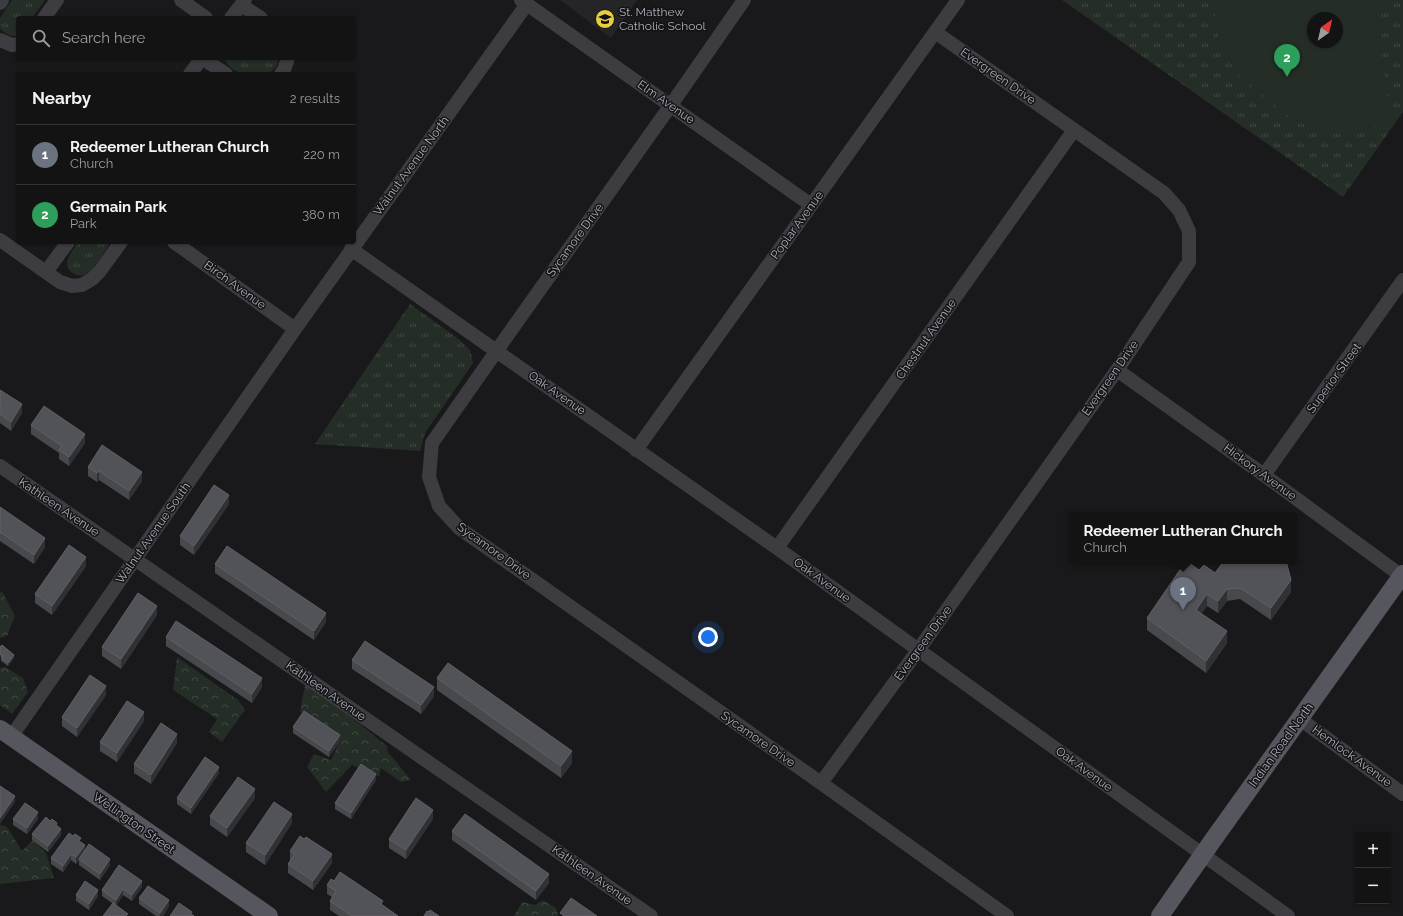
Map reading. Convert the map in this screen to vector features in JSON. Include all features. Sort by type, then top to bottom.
[{"type":"main road","name":"Indian Road North","points":[[1160,916],[1300,718],[1403,576]]},
{"type":"main road","name":"Wellington Street","points":[[5,733],[269,916]]},
{"type":"street","points":[[45,16],[57,0]]},
{"type":"street","points":[[181,0],[203,16]]},
{"type":"street","name":"Sycamore Drive","points":[[744,0],[432,443],[429,477],[439,506],[459,528],[822,783],[1007,916]]},
{"type":"street","name":"Poplar Avenue","points":[[636,450],[958,0]]},
{"type":"street","points":[[232,16],[243,2],[259,16]]},
{"type":"street","name":"Elm Avenue","points":[[524,2],[811,205]]},
{"type":"street","name":"Walnut Avenue North","points":[[356,242],[524,2]]},
{"type":"street","name":"Evergreen Drive","points":[[822,783],[1117,370],[1189,262],[1189,231],[1179,210],[1164,193],[935,32]]},
{"type":"street","points":[[0,40],[16,44]]},
{"type":"street","points":[[192,72],[200,60]]},
{"type":"street","points":[[205,60],[223,72]]},
{"type":"street","points":[[282,72],[287,60]]},
{"type":"street","name":"Chestnut Avenue","points":[[778,548],[1074,130]]},
{"type":"street","points":[[0,240],[60,282],[72,286],[82,285],[100,271],[120,244]]},
{"type":"street","points":[[46,272],[67,244]]},
{"type":"street","name":"Birch Avenue","points":[[177,244],[295,329]]},
{"type":"street","name":"Walnut Avenue North","points":[[295,329],[355,244]]},
{"type":"street","name":"Oak Avenue","points":[[351,249],[778,548],[1288,916]]},
{"type":"street","name":"Superior Street","points":[[1264,475],[1403,280]]},
{"type":"street","name":"Walnut Avenue South","points":[[5,733],[134,558],[295,329]]},
{"type":"street","name":"Hickory Avenue","points":[[1117,370],[1403,576]]},
{"type":"street","name":"Kathleen Avenue","points":[[0,466],[651,916]]},
{"type":"street","name":"Hemlock Avenue","points":[[1300,718],[1403,794]]},
{"type":"shaded area","name":"St. Matthew Catholic School","points":[[560,0],[637,0],[611,38]]},
{"type":"green space","points":[[12,0],[45,0],[33,16],[16,16],[16,36],[8,34],[0,28],[0,18]]},
{"type":"green space","points":[[1062,0],[1403,0],[1403,112],[1343,197]]},
{"type":"green space","points":[[1219,0],[1375,0],[1391,123],[1338,134],[1290,118],[1238,75],[1213,25]]},
{"type":"green space","points":[[225,60],[278,60],[277,65],[271,72],[240,72],[232,69]]},
{"type":"green space","points":[[78,244],[110,244],[89,272],[80,276],[74,274],[67,266],[70,254]]},
{"type":"green space","points":[[410,304],[460,340],[470,350],[473,363],[425,433],[420,451],[315,444]]},
{"type":"green space","points":[[0,592],[3,593],[15,616],[7,636],[0,638]]},
{"type":"green space","points":[[177,657],[238,700],[245,710],[222,742],[209,732],[217,719],[173,690]]},
{"type":"green space","points":[[5,667],[23,678],[28,692],[12,714],[0,705],[0,668]]},
{"type":"green space","points":[[306,681],[387,746],[388,752],[411,780],[401,782],[381,768],[379,777],[352,765],[326,792],[307,767],[314,754],[331,760],[340,741],[300,711]]},
{"type":"green space","points":[[0,825],[7,827],[22,851],[33,840],[46,853],[54,878],[0,884]]},
{"type":"green space","points":[[543,900],[556,908],[558,916],[514,916],[522,902],[535,905]]},
{"type":"building","points":[[0,390],[22,404],[11,422],[0,414]]},
{"type":"building","points":[[44,406],[85,434],[69,457],[59,450],[62,446],[31,425]]},
{"type":"building","points":[[102,445],[142,472],[129,491],[99,471],[97,473],[88,467]]},
{"type":"building","points":[[214,485],[229,495],[194,546],[180,536]]},
{"type":"building","points":[[0,507],[45,538],[34,555],[0,532]]},
{"type":"building","points":[[69,545],[86,557],[52,606],[35,594]]},
{"type":"building","points":[[227,546],[326,613],[314,631],[215,564]]},
{"type":"building","points":[[1184,564],[1190,564],[1199,570],[1204,565],[1215,573],[1222,564],[1287,564],[1291,580],[1271,608],[1240,588],[1227,589],[1218,601],[1207,594],[1196,610],[1227,631],[1206,661],[1147,618]]},
{"type":"building","points":[[138,593],[157,606],[121,659],[102,647]]},
{"type":"building","points":[[176,621],[262,678],[252,694],[166,637]]},
{"type":"building","points":[[365,641],[434,687],[421,705],[352,660]]},
{"type":"building","points":[[2,645],[14,655],[8,663],[1,658],[3,656],[0,653],[0,647]]},
{"type":"building","points":[[448,663],[572,751],[561,766],[437,678]]},
{"type":"building","points":[[90,675],[106,686],[77,728],[62,717]]},
{"type":"building","points":[[127,701],[144,712],[117,753],[100,742]]},
{"type":"building","points":[[304,711],[340,735],[329,751],[293,727]]},
{"type":"building","points":[[161,723],[177,734],[151,775],[134,764]]},
{"type":"building","points":[[205,757],[219,767],[191,808],[177,798]]},
{"type":"building","points":[[361,764],[376,774],[351,813],[335,803]]},
{"type":"building","points":[[238,777],[255,789],[227,828],[210,816]]},
{"type":"building","points":[[0,786],[15,796],[0,818]]},
{"type":"building","points":[[416,798],[433,810],[406,850],[389,839]]},
{"type":"building","points":[[274,802],[292,814],[265,855],[246,843]]},
{"type":"building","points":[[25,803],[38,812],[27,828],[13,819]]},
{"type":"building","points":[[465,814],[549,874],[536,891],[452,831]]},
{"type":"building","points":[[46,817],[50,821],[52,819],[57,823],[56,825],[61,829],[48,846],[32,834]]},
{"type":"building","points":[[69,833],[73,836],[75,834],[81,838],[79,841],[85,845],[76,857],[71,854],[63,866],[51,858]]},
{"type":"building","points":[[300,836],[304,839],[306,837],[332,854],[313,881],[288,864],[295,854],[290,851]]},
{"type":"building","points":[[89,844],[110,859],[100,874],[79,859]]},
{"type":"building","points":[[119,865],[142,881],[132,895],[123,889],[116,900],[102,890]]},
{"type":"building","points":[[340,872],[383,901],[381,904],[398,916],[352,916],[330,901],[336,891],[327,885],[331,879],[334,881]]},
{"type":"building","points":[[85,881],[98,890],[89,904],[76,895]]},
{"type":"building","points":[[148,886],[169,900],[160,913],[139,898]]},
{"type":"building","points":[[571,898],[597,916],[564,916],[560,913]]},
{"type":"building","points":[[113,903],[128,914],[126,916],[103,916]]},
{"type":"building","points":[[179,903],[192,912],[191,914],[194,916],[170,916]]},
{"type":"building","points":[[430,910],[439,916],[424,916],[427,911],[428,912]]},
{"type":"place","name":"St. Matthew Catholic School","points":[[605,19]]},
{"type":"place","name":"Germain Park","points":[[1287,77]]},
{"type":"place","name":"Redeemer Lutheran Church","points":[[1183,610]]}]
